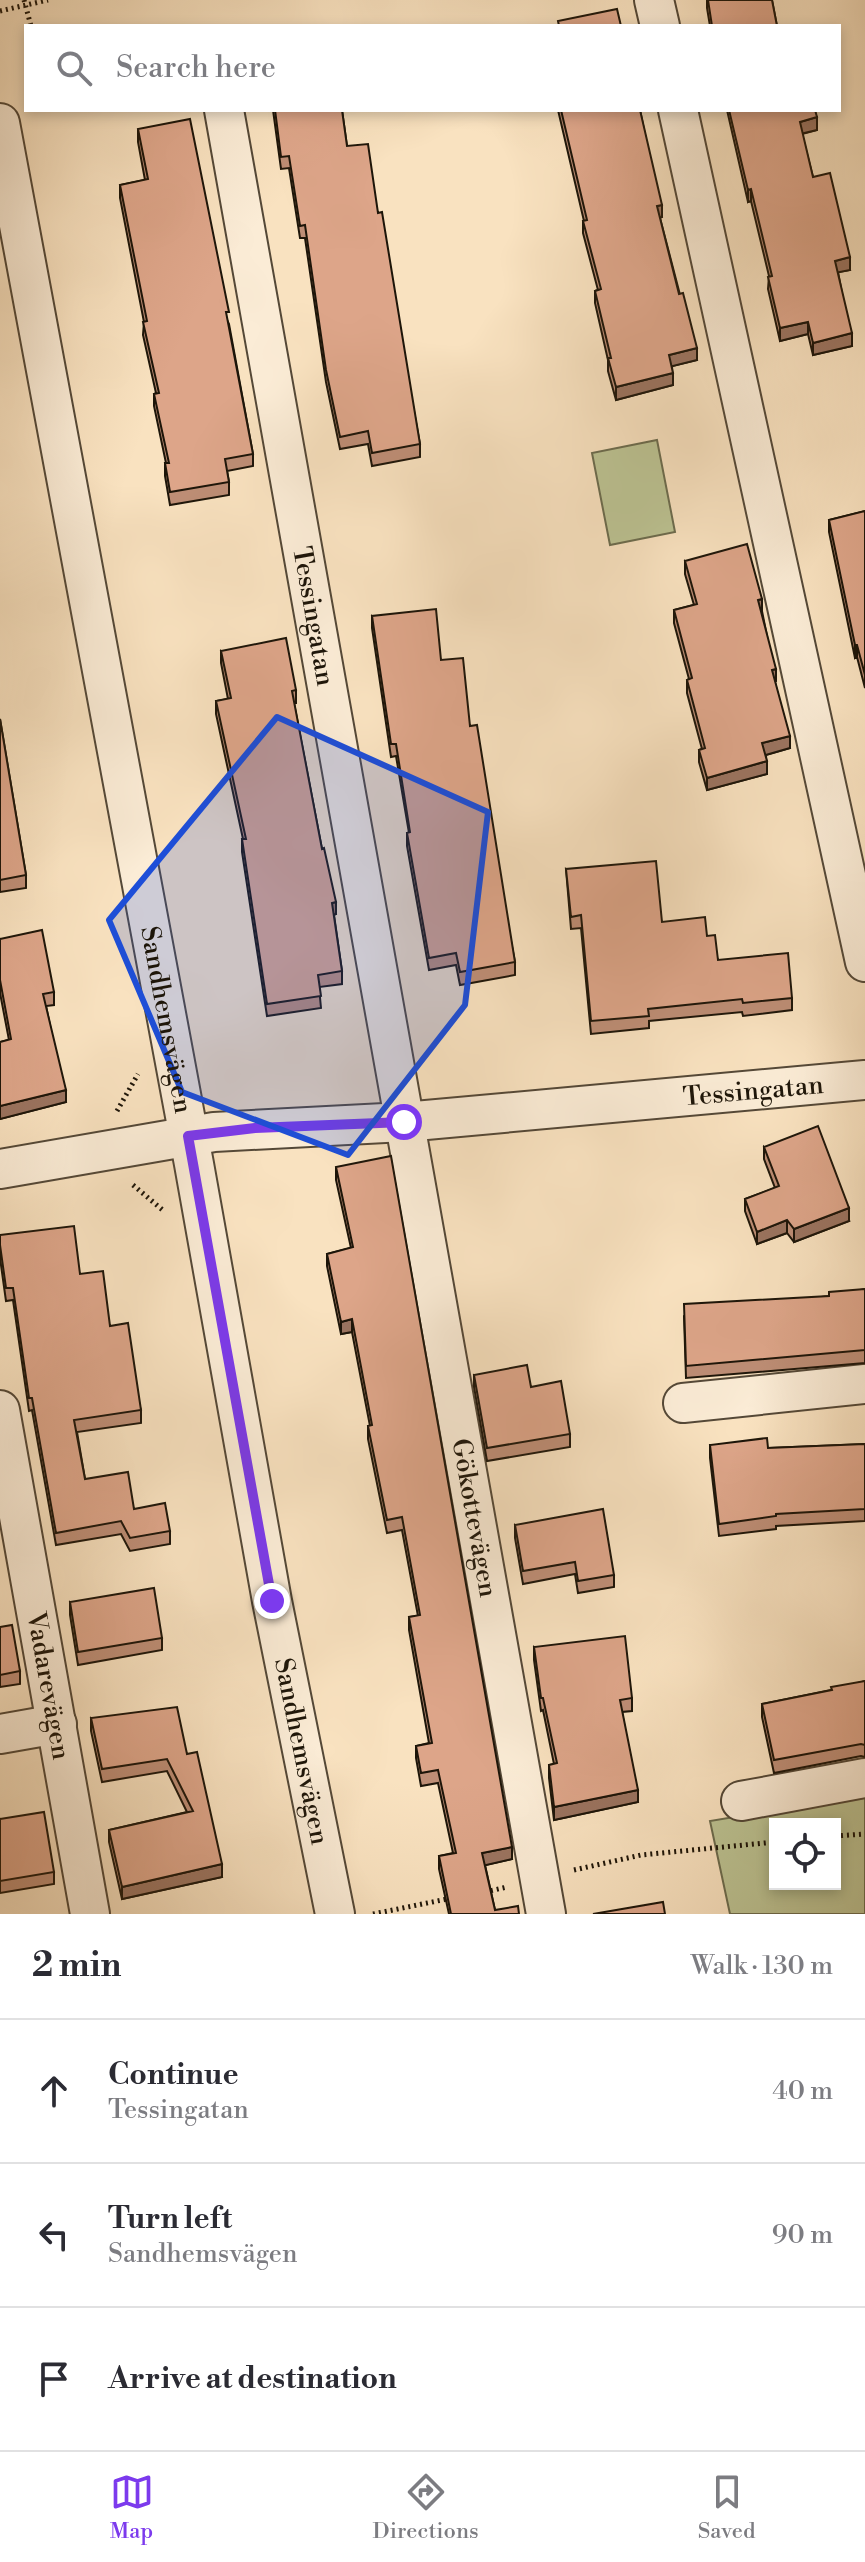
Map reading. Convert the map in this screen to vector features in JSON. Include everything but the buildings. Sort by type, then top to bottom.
[{"type":"street","points":[[654,0],[660,24]]},
{"type":"street","name":"Tessingatan","points":[[224,112],[404,1122]]},
{"type":"street","points":[[678,112],[865,962]]},
{"type":"street","name":"Sandhemsvägen","points":[[0,123],[272,1601],[335,1914]]},
{"type":"street","name":"Tessingatan","points":[[0,1169],[188,1136],[255,1128],[404,1122],[865,1080]]},
{"type":"street","name":"Gökottevägen","points":[[404,1122],[546,1914]]},
{"type":"street","points":[[683,1403],[865,1384]]},
{"type":"street","name":"Vadarevägen","points":[[0,1410],[90,1914]]},
{"type":"street","points":[[0,1734],[57,1724]]},
{"type":"street","points":[[741,1801],[865,1778]]},
{"type":"path","points":[[0,11],[48,0]]},
{"type":"path","points":[[25,3],[30,24]]},
{"type":"path","points":[[841,1836],[865,1834]]},
{"type":"highlighted area","points":[[277,717],[488,812],[465,1005],[348,1155],[182,1092],[109,920]]},
{"type":"green space","points":[[657,440],[675,532],[610,545],[592,453]]},
{"type":"green space","points":[[865,1795],[865,1914],[730,1914],[710,1821]]},
{"type":"route","points":[[272,1601],[188,1136],[255,1128],[404,1122]]}]
